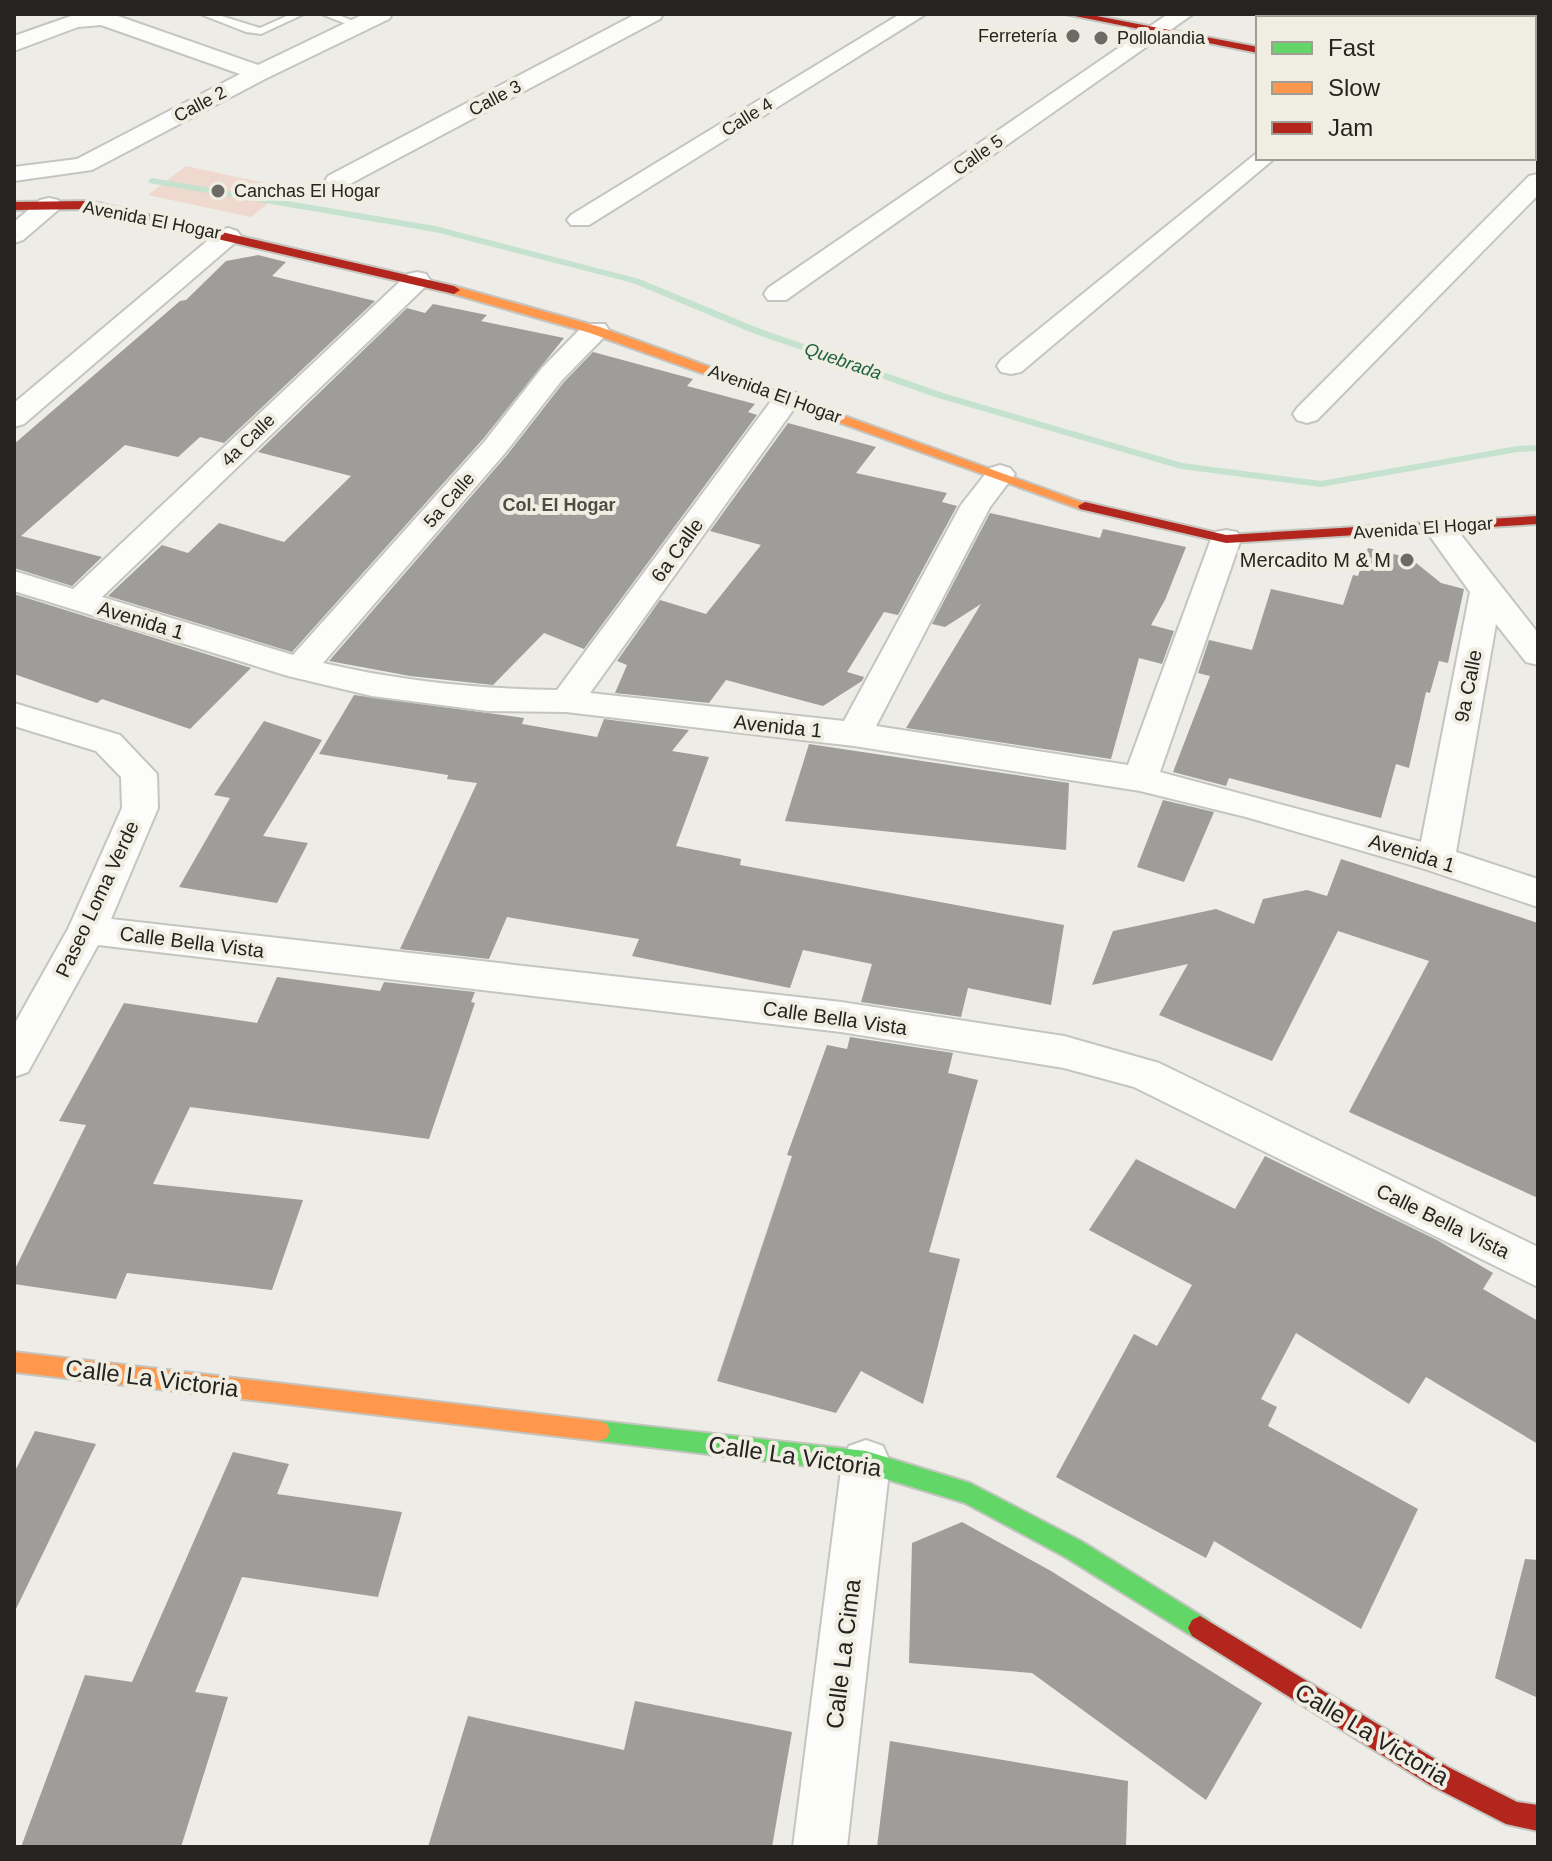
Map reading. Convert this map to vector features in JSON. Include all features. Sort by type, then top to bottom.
[{"type":"street","name":"Calle 2","points":[[14,174],[83,165],[259,73],[381,14]]},
{"type":"street","name":"Calle 3","points":[[337,181],[652,14]]},
{"type":"street","name":"Calle 4","points":[[580,220],[915,14]]},
{"type":"street","points":[[1070,14],[1172,19],[1256,33]]},
{"type":"street","points":[[14,44],[74,21],[103,18],[259,73]]},
{"type":"street","points":[[1172,19],[1256,49]]},
{"type":"street","name":"Calle 5","points":[[777,294],[1172,19]]},
{"type":"street","points":[[1011,366],[1261,160]]},
{"type":"street","points":[[83,165],[80,186],[89,205]]},
{"type":"street","points":[[1307,414],[1538,181]]},
{"type":"street","points":[[14,235],[49,205]]},
{"type":"street","name":"Avenida El Hogar","points":[[14,206],[89,205],[417,280],[595,330],[1092,509],[1226,539],[1538,520]]},
{"type":"street","points":[[14,418],[228,236]]},
{"type":"street","name":"4a Calle","points":[[79,601],[417,280]]},
{"type":"street","name":"5a Calle","points":[[300,668],[495,447],[552,374],[595,330]]},
{"type":"street","name":"6a Calle","points":[[566,701],[787,399]]},
{"type":"street","points":[[854,734],[976,505],[1000,474]]},
{"type":"street","points":[[1439,528],[1538,654]]},
{"type":"street","points":[[1140,779],[1226,539]]},
{"type":"street","name":"Avenida 1","points":[[14,581],[300,668],[372,685],[488,700],[566,701],[854,734],[1140,779],[1246,805],[1436,859],[1538,893]]},
{"type":"street","name":"9a Calle","points":[[1436,859],[1486,591]]},
{"type":"street","name":"Paseo Loma Verde","points":[[14,714],[108,743],[139,774],[140,808],[87,930],[14,1061]]},
{"type":"street","name":"Calle Bella Vista","points":[[87,930],[841,1017],[1064,1052],[1145,1074],[1538,1268]]},
{"type":"street","name":"Calle La Victoria","points":[[14,1362],[866,1462],[970,1494],[1073,1549],[1439,1776],[1515,1815],[1538,1818]]},
{"type":"street","name":"Calle La Cima","points":[[820,1847],[866,1462]]},
{"type":"lane","points":[[205,14],[261,31],[299,14]]},
{"type":"lane","points":[[326,14],[358,25]]},
{"type":"shaded area","name":"Canchas El Hogar","points":[[186,166],[287,188],[251,217],[148,195]]},
{"type":"building","points":[[258,255],[286,262],[272,276],[375,301],[224,443],[200,437],[178,457],[125,445],[21,536],[102,557],[72,586],[14,568],[14,444],[180,301],[186,300],[226,261]]},
{"type":"building","points":[[433,304],[487,315],[481,321],[564,338],[483,439],[292,652],[108,596],[162,545],[188,553],[219,523],[284,542],[351,476],[258,452],[407,308],[425,313]]},
{"type":"building","points":[[593,352],[693,379],[687,386],[755,404],[748,412],[757,415],[584,649],[544,633],[493,685],[410,676],[329,661],[507,455],[564,382]]},
{"type":"building","points":[[788,423],[876,447],[856,473],[947,493],[942,502],[957,506],[898,615],[884,612],[847,672],[864,677],[862,681],[823,706],[726,680],[709,703],[615,693],[627,665],[617,661],[660,600],[706,614],[761,545],[710,531]]},
{"type":"building","points":[[990,513],[1100,538],[1103,529],[1186,547],[1165,600],[1151,625],[1174,631],[1162,664],[1139,658],[1111,759],[906,728],[981,604],[945,627],[932,624]]},
{"type":"building","points":[[1368,548],[1410,558],[1441,583],[1464,589],[1448,663],[1439,661],[1430,693],[1426,692],[1409,768],[1396,764],[1381,818],[1229,778],[1226,786],[1173,772],[1210,676],[1198,673],[1209,640],[1252,650],[1271,589],[1343,605],[1353,575],[1358,576]]},
{"type":"building","points":[[14,594],[251,668],[190,729],[102,699],[97,703],[14,674]]},
{"type":"building","points":[[354,695],[524,718],[522,724],[597,737],[604,719],[689,730],[672,751],[709,757],[676,846],[741,859],[740,865],[1064,925],[1051,1005],[968,988],[961,1017],[861,1002],[872,964],[803,950],[790,988],[632,956],[639,939],[507,917],[489,959],[400,949],[477,783],[447,779],[448,775],[319,754]]},
{"type":"building","points":[[264,721],[322,740],[263,836],[308,843],[277,903],[179,887],[230,798],[214,795]]},
{"type":"building","points":[[809,744],[1069,783],[1066,850],[785,821]]},
{"type":"building","points":[[1163,800],[1214,812],[1184,882],[1137,867]]},
{"type":"building","points":[[1341,859],[1538,923],[1538,1198],[1349,1112],[1429,961],[1338,931],[1272,1061],[1159,1015],[1188,964],[1092,985],[1113,931],[1216,909],[1254,924],[1263,899],[1307,890],[1327,896]]},
{"type":"building","points":[[277,977],[380,991],[384,982],[475,992],[471,1002],[475,1003],[429,1139],[190,1107],[153,1184],[303,1200],[272,1290],[127,1273],[116,1299],[14,1284],[14,1271],[86,1125],[59,1121],[124,1003],[257,1023]]},
{"type":"building","points":[[850,1037],[953,1053],[948,1073],[978,1080],[929,1252],[960,1259],[923,1404],[861,1371],[836,1413],[717,1381],[792,1156],[787,1155],[827,1045],[847,1049]]},
{"type":"building","points":[[1265,1156],[1437,1240],[1493,1273],[1483,1289],[1538,1321],[1538,1444],[1426,1377],[1409,1404],[1296,1333],[1261,1399],[1277,1407],[1268,1426],[1418,1509],[1361,1629],[1214,1541],[1206,1558],[1056,1477],[1134,1334],[1157,1346],[1192,1285],[1089,1230],[1136,1159],[1235,1209]]},
{"type":"building","points":[[35,1431],[96,1444],[14,1613],[14,1473]]},
{"type":"building","points":[[233,1452],[289,1464],[277,1494],[402,1512],[378,1597],[242,1577],[195,1692],[228,1697],[181,1847],[21,1847],[85,1675],[132,1682]]},
{"type":"building","points":[[962,1522],[1051,1571],[1262,1703],[1206,1800],[1032,1673],[909,1663],[912,1543]]},
{"type":"building","points":[[1525,1559],[1538,1560],[1538,1698],[1495,1678]]},
{"type":"building","points":[[635,1701],[792,1732],[772,1847],[428,1847],[468,1716],[624,1750]]},
{"type":"building","points":[[890,1741],[1128,1781],[1126,1847],[877,1847]]},
{"type":"waterway","name":"Quebrada","points":[[152,181],[435,229],[636,281],[754,330],[939,395],[1181,466],[1321,484],[1517,449],[1538,448]]},
{"type":"traffic: fast","points":[[599,1431],[866,1462],[970,1494],[1073,1549],[1200,1628]]},
{"type":"traffic: slow","points":[[454,290],[595,330],[1085,506]]},
{"type":"traffic: slow","points":[[14,1362],[599,1431]]},
{"type":"traffic: jam","points":[[1070,14],[1256,50]]},
{"type":"traffic: jam","points":[[14,206],[89,205],[454,290]]},
{"type":"traffic: jam","points":[[1085,506],[1226,539],[1538,520]]},
{"type":"traffic: jam","points":[[1200,1628],[1439,1776],[1515,1815],[1538,1818]]},
{"type":"place","name":"Ferretería","points":[[1073,36]]},
{"type":"place","name":"Pollolandia","points":[[1101,38]]},
{"type":"place","name":"Canchas El Hogar","points":[[218,191]]},
{"type":"place","name":"Mercadito M & M","points":[[1407,560]]},
{"type":"district","name":"Col. El Hogar","points":[[559,505]]}]
